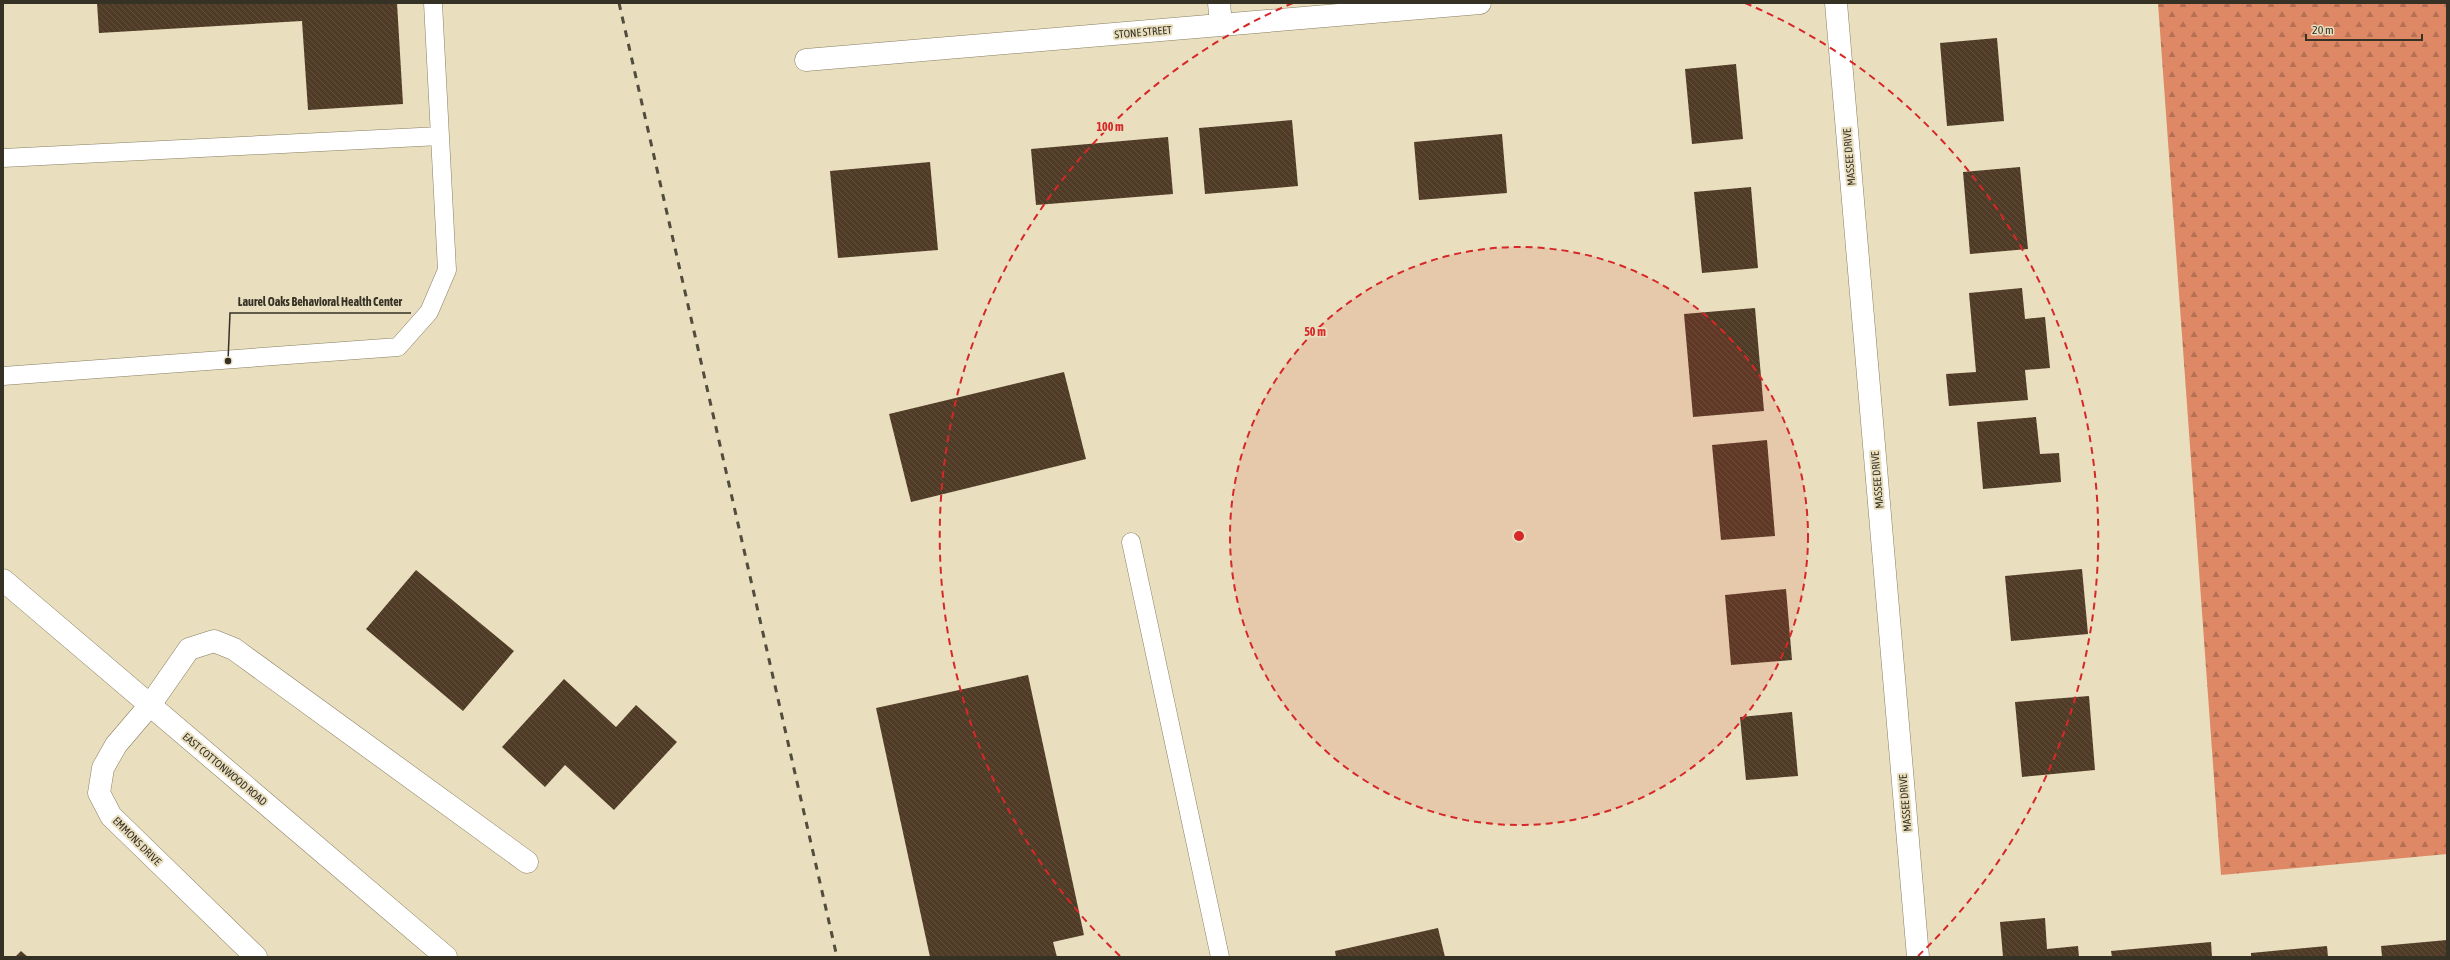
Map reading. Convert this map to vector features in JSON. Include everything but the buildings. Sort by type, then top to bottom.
[{"type":"street","points":[[1219,3],[1221,25]]},
{"type":"street","name":"STONE STREET","points":[[806,60],[1480,3]]},
{"type":"street","name":"MASSEE DRIVE","points":[[1836,3],[1918,957]]},
{"type":"street","name":"EAST COTTONWOOD ROAD","points":[[3,580],[446,957]]},
{"type":"street","name":"EMMONS DRIVE","points":[[256,957],[111,816],[99,793],[103,768],[116,745],[150,705],[188,649],[214,641],[234,649],[527,862]]},
{"type":"lane","points":[[3,376],[398,347],[429,312],[446,270],[432,3]]},
{"type":"lane","points":[[3,158],[440,136]]},
{"type":"lane","points":[[1131,542],[1220,957]]},
{"type":"green space","points":[[2158,3],[2447,3],[2447,854],[2221,875]]},
{"type":"railway","points":[[619,3],[837,957]]},
{"type":"place","name":"Laurel Oaks Behavioral Health Center","points":[[228,361]]}]
